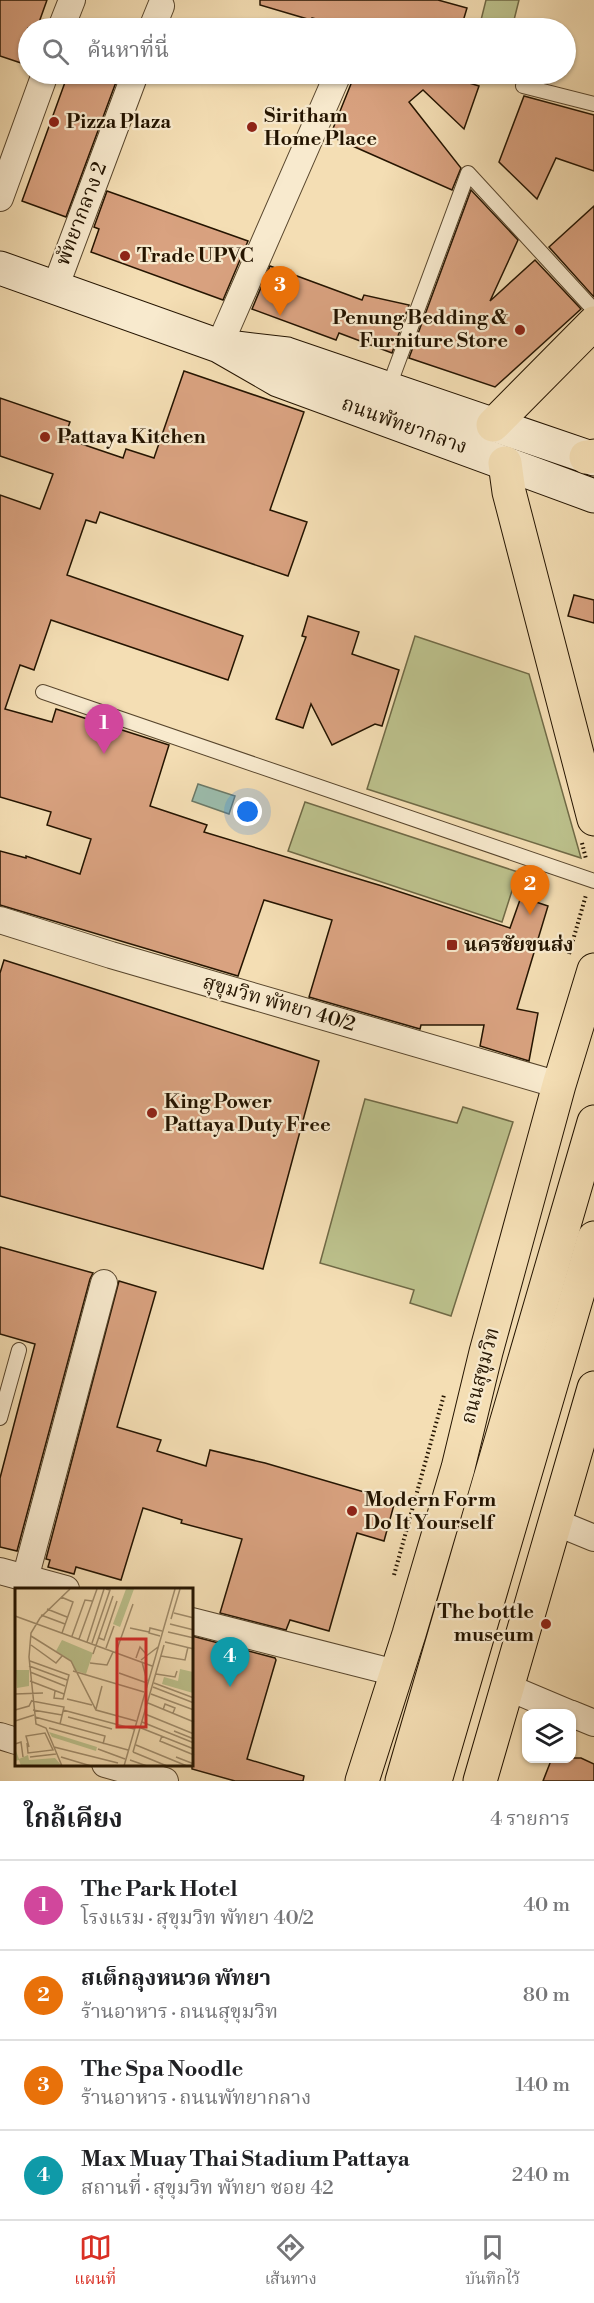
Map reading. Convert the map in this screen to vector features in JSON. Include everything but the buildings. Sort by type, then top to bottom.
[{"type":"highway","points":[[493,425],[594,323]]},
{"type":"highway","points":[[505,463],[509,492],[594,819]]},
{"type":"highway","name":"ถนนสุขุมวิท","points":[[362,1781],[458,1467],[486,1352],[559,1085],[594,970]]},
{"type":"highway","name":"ถนนสุขุมวิท","points":[[402,1781],[594,1122]]},
{"type":"highway","points":[[435,1781],[594,1238]]},
{"type":"highway","points":[[480,1781],[594,1388]]},
{"type":"main road","name":"ถนนพัทยากลาง","points":[[0,268],[219,346],[278,380],[594,496]]},
{"type":"main road","name":"ถนนพัทยากลาง","points":[[219,346],[287,354],[591,457]]},
{"type":"street","points":[[65,18],[72,0]]},
{"type":"street","points":[[0,198],[41,84]]},
{"type":"street","name":"พัทยากลาง 2","points":[[54,288],[131,84]]},
{"type":"street","points":[[219,346],[334,84]]},
{"type":"street","name":"สุขุมวิท พัทยา 40/2","points":[[0,920],[111,955],[559,1085]]},
{"type":"street","points":[[25,1579],[104,1283]]},
{"type":"street","points":[[555,1522],[594,1538]]},
{"type":"street","points":[[0,1571],[62,1588]]},
{"type":"street","points":[[194,1622],[396,1673]]},
{"type":"street","points":[[507,1687],[559,1709]]},
{"type":"street","points":[[576,1716],[594,1723]]},
{"type":"street","points":[[0,1736],[15,1741]]},
{"type":"street","points":[[112,1766],[165,1781]]},
{"type":"lane","points":[[524,84],[523,86],[594,104]]},
{"type":"lane","points":[[388,389],[468,172],[594,310]]},
{"type":"lane","points":[[43,692],[594,881]]},
{"type":"lane","points":[[0,1418],[19,1350]]},
{"type":"green space","points":[[486,0],[519,0],[514,18],[482,18]]},
{"type":"green space","points":[[415,636],[529,674],[581,858],[367,789]]},
{"type":"green space","points":[[305,802],[518,872],[502,922],[288,851]]},
{"type":"green space","points":[[365,1099],[457,1123],[463,1107],[513,1122],[451,1316],[410,1303],[414,1290],[320,1263]]},
{"type":"shaded area","points":[[198,784],[235,796],[229,814],[192,801]]},
{"type":"place","name":"Pizza Plaza","points":[[54,122]]},
{"type":"place","name":"Siritham Home Place","points":[[252,127]]},
{"type":"place","name":"Trade UPVC","points":[[125,256]]},
{"type":"place","name":"The Spa Noodle","points":[[280,316]]},
{"type":"place","name":"Penung Bedding & Furniture Store","points":[[520,330]]},
{"type":"place","name":"Pattaya Kitchen","points":[[45,437]]},
{"type":"place","name":"The Park Hotel","points":[[104,754]]},
{"type":"place","name":"สเต็กลุงหนวด พัทยา","points":[[530,915]]},
{"type":"place","name":"นครชัยขนส่ง","points":[[452,945]]},
{"type":"place","name":"King Power Pattaya Duty Free","points":[[152,1113]]},
{"type":"place","name":"Modern Form Do It Yourself","points":[[352,1511]]},
{"type":"place","name":"The bottle museum","points":[[546,1624]]},
{"type":"place","name":"Max Muay Thai Stadium Pattaya","points":[[230,1687]]}]
